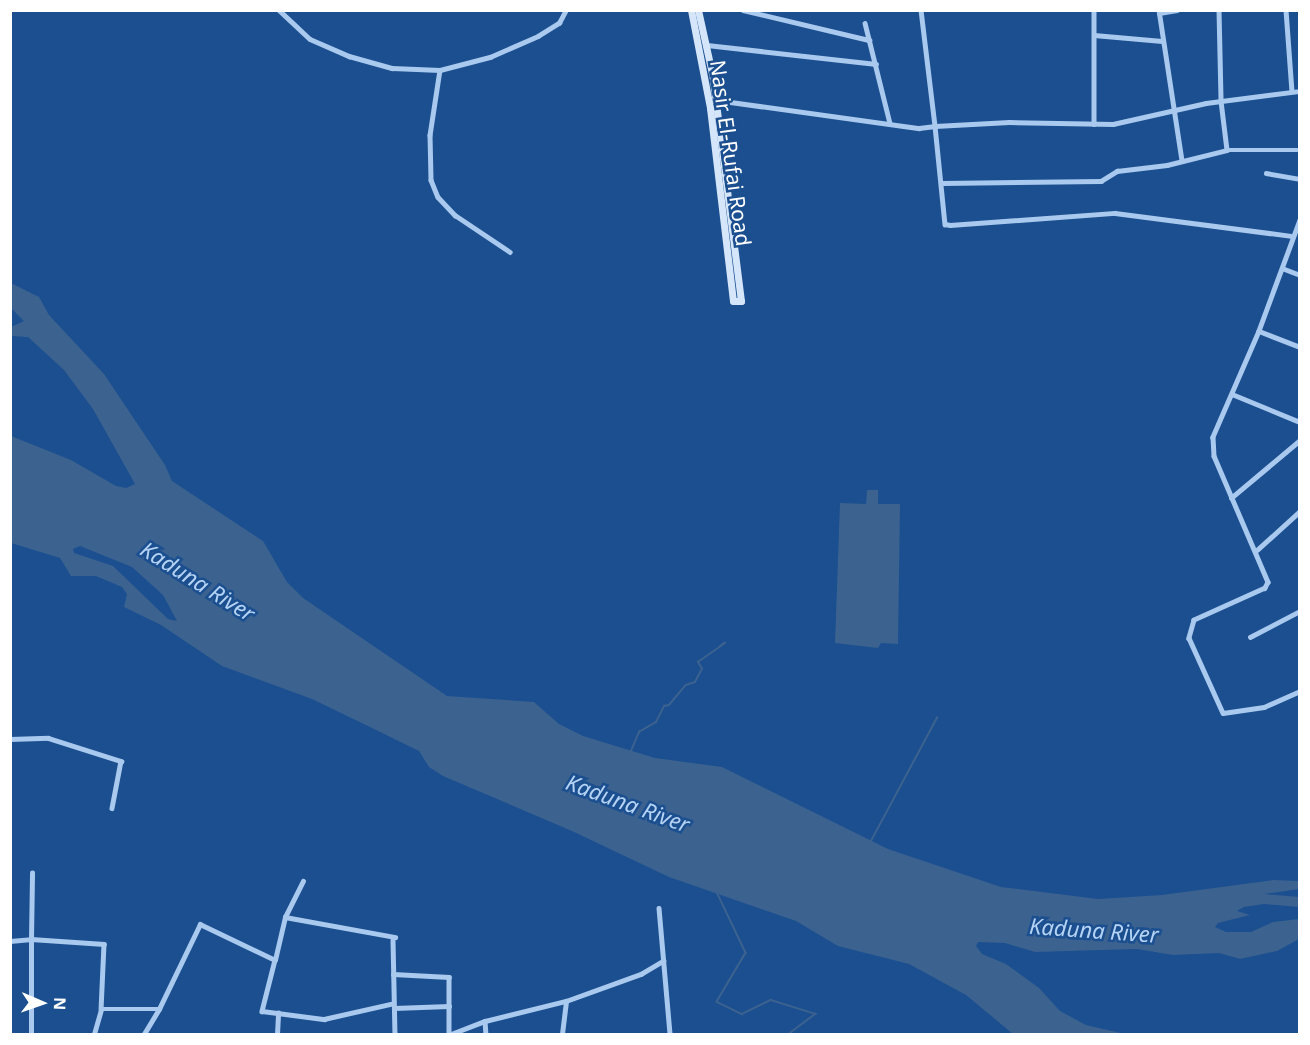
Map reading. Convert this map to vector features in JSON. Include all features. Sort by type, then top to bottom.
[{"type":"main road","name":"Nasir El-Rufai Road","points":[[690,10],[706,83],[724,197]]},
{"type":"main road","name":"Nasir El-Rufai Road","points":[[698,10],[716,100],[724,197]]},
{"type":"main road","points":[[724,197],[741,301],[734,302]]},
{"type":"street","points":[[279,10],[310,39],[349,56],[392,68],[440,70],[490,57],[538,36],[559,23],[566,10]]},
{"type":"street","points":[[743,10],[869,40]]},
{"type":"street","points":[[921,10],[945,224],[1115,213],[1292,236]]},
{"type":"street","points":[[1094,10],[1094,124]]},
{"type":"street","points":[[1177,10],[1159,12],[1182,160]]},
{"type":"street","points":[[1219,10],[1221,101],[1227,150]]},
{"type":"street","points":[[1286,10],[1292,91]]},
{"type":"street","points":[[865,23],[890,123]]},
{"type":"street","points":[[1094,35],[1162,41]]},
{"type":"street","points":[[706,45],[876,64]]},
{"type":"street","points":[[440,70],[430,135],[431,180],[438,197],[455,215],[510,252]]},
{"type":"street","points":[[716,100],[919,128],[1009,122],[1094,124],[1173,112],[1221,101],[1299,91]]},
{"type":"street","points":[[942,183],[1101,182],[1118,171],[1227,150],[1296,150]]},
{"type":"street","points":[[1266,173],[1299,179]]},
{"type":"street","points":[[1299,220],[1259,331],[1216,427],[1213,443],[1231,498],[1257,550],[1266,576],[1266,588],[1194,620],[1189,638],[1223,713],[1264,707],[1299,691]]},
{"type":"street","points":[[1282,268],[1299,275]]},
{"type":"street","points":[[1259,331],[1299,347]]},
{"type":"street","points":[[1232,394],[1299,422]]},
{"type":"street","points":[[1231,498],[1299,441]]},
{"type":"street","points":[[1257,550],[1299,511]]},
{"type":"street","points":[[1250,637],[1299,611]]},
{"type":"street","points":[[10,739],[48,738],[121,761],[112,808]]},
{"type":"street","points":[[32,873],[32,1035]]},
{"type":"street","points":[[303,880],[285,917],[262,1011],[324,1019],[392,1006],[449,1006]]},
{"type":"street","points":[[658,908],[670,1035]]},
{"type":"street","points":[[285,917],[394,939],[392,1006],[395,1035]]},
{"type":"street","points":[[144,1035],[200,924],[275,960]]},
{"type":"street","points":[[10,941],[31,939],[104,944],[101,1009],[94,1035]]},
{"type":"street","points":[[393,974],[449,977],[450,1035],[485,1021],[566,1001],[641,974],[663,961]]},
{"type":"street","points":[[562,1035],[566,1001]]},
{"type":"street","points":[[101,1009],[159,1009]]},
{"type":"street","points":[[277,1035],[278,1013]]},
{"type":"street","points":[[485,1021],[486,1035]]},
{"type":"water","name":"Kaduna River","points":[[11,283],[39,297],[49,315],[104,374],[165,465],[172,481],[263,541],[287,582],[303,598],[447,696],[534,702],[559,724],[583,736],[655,758],[722,767],[888,849],[1001,887],[1098,899],[1162,895],[1273,880],[1299,881],[1299,889],[1264,894],[1299,897],[1299,907],[1264,904],[1244,907],[1237,911],[1250,915],[1218,923],[1215,927],[1226,932],[1251,932],[1273,922],[1299,919],[1299,939],[1277,951],[1240,959],[1219,953],[1173,955],[1137,949],[1035,952],[1005,943],[978,942],[976,946],[982,954],[1006,964],[1039,988],[1060,1011],[1086,1025],[1125,1034],[1013,1034],[966,995],[909,964],[838,946],[796,921],[669,877],[572,831],[443,776],[429,767],[419,751],[312,699],[222,666],[161,625],[124,607],[127,594],[122,587],[96,576],[71,576],[60,558],[11,543],[11,436],[71,460],[116,486],[126,488],[135,484],[93,409],[64,370],[28,337],[11,336],[11,327],[24,321],[11,308]],"holes":[[[80,546],[132,567],[163,595],[177,621],[168,619],[113,566],[74,553],[73,549]]]},
{"type":"water","points":[[867,490],[878,490],[878,504],[900,504],[898,644],[881,643],[878,648],[835,643],[840,503],[866,504]]},
{"type":"waterway","points":[[631,751],[639,732],[656,722],[664,706],[669,705],[686,685],[695,682],[702,669],[698,662],[725,643],[720,647]]},
{"type":"waterway","points":[[871,841],[937,718]]},
{"type":"waterway","points":[[716,890],[746,953],[717,1002],[742,1014],[771,1000],[816,1014],[789,1034]]}]
